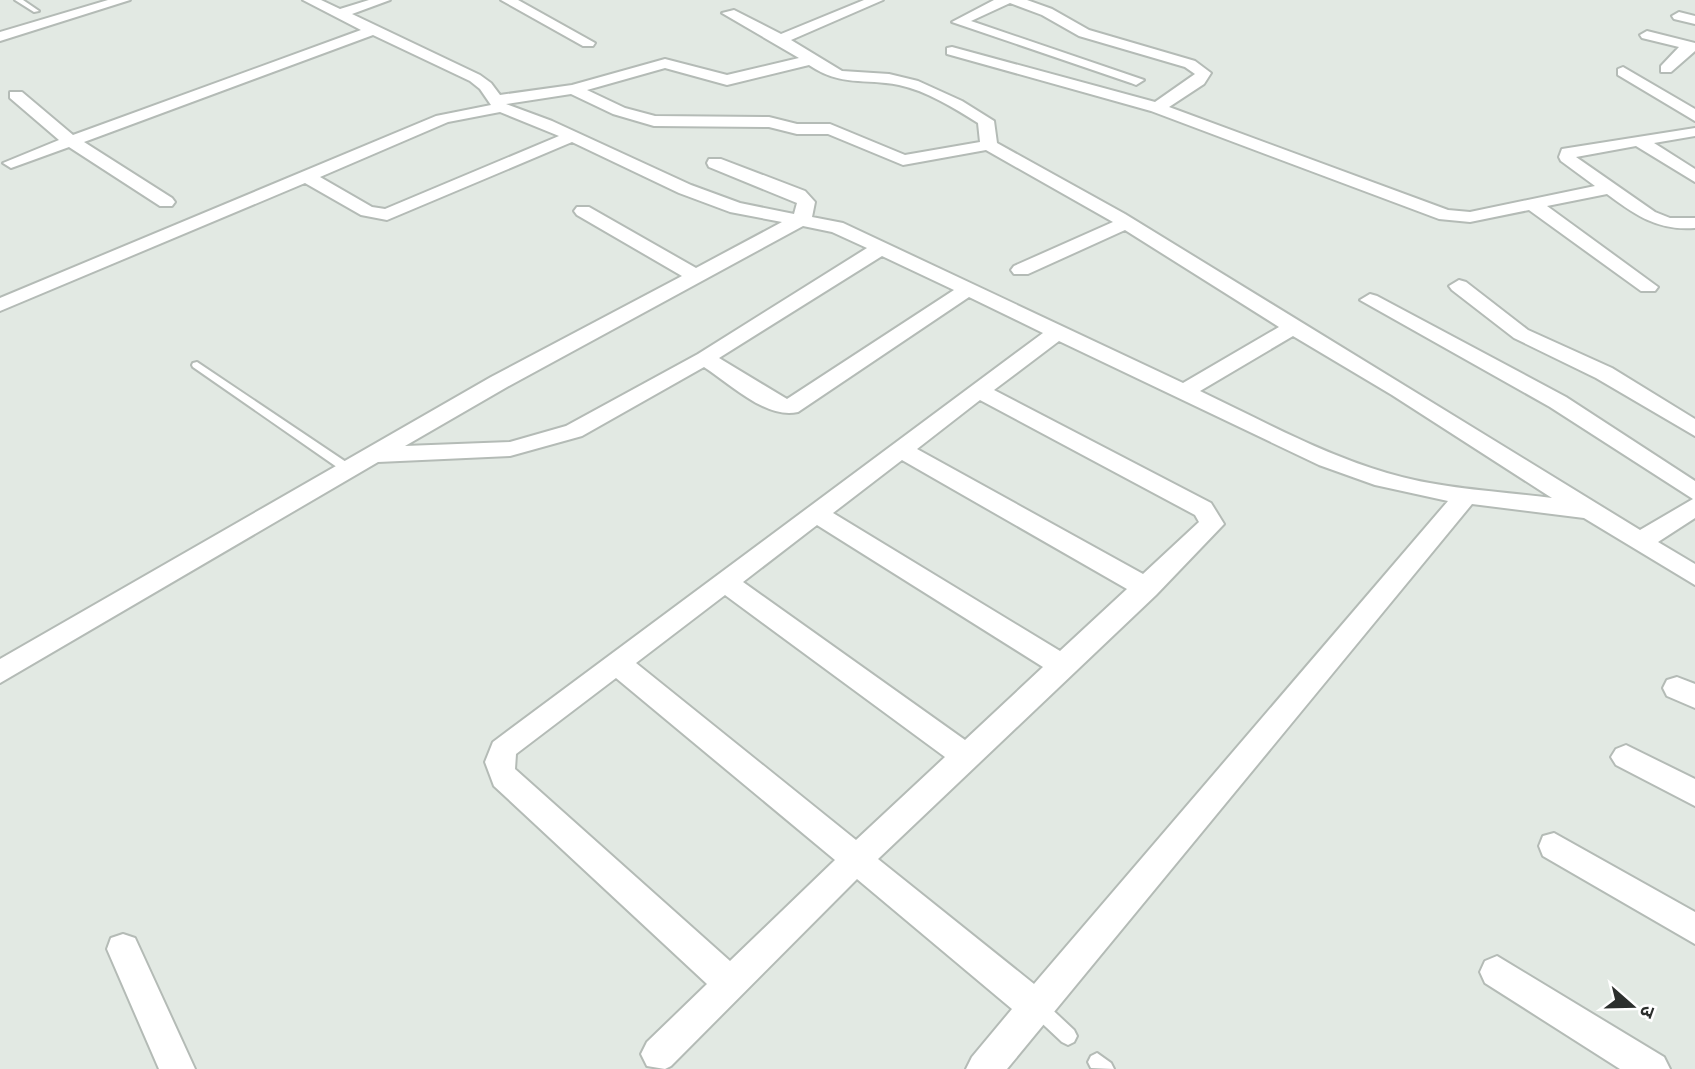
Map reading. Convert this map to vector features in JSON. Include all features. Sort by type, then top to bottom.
[{"type":"street","points":[[0,37],[123,0]]},
{"type":"street","points":[[310,0],[475,78],[486,86],[497,104],[710,199],[761,214],[837,227],[1326,460],[1383,480],[1465,497],[1590,511]]},
{"type":"street","points":[[340,14],[383,0]]},
{"type":"street","points":[[508,0],[588,43]]},
{"type":"street","points":[[780,39],[876,0]]},
{"type":"street","points":[[1005,0],[960,22],[1136,80]]},
{"type":"street","points":[[1014,0],[1047,12],[1068,26],[1190,64],[1203,73],[1199,81],[1157,108]]},
{"type":"street","points":[[729,13],[780,39],[833,76],[844,79],[902,81],[933,94],[986,121],[989,145]]},
{"type":"street","points":[[1679,16],[1695,20]]},
{"type":"street","points":[[1000,62],[1068,26]]},
{"type":"street","points":[[11,163],[373,30]]},
{"type":"street","points":[[1647,35],[1692,47]]},
{"type":"street","points":[[1666,69],[1692,47]]},
{"type":"street","points":[[952,51],[1000,62],[1157,108],[1445,215],[1470,217],[1610,188]]},
{"type":"street","points":[[0,305],[442,119],[464,113],[482,114],[497,104],[573,89],[664,63],[727,80],[811,60]]},
{"type":"street","points":[[1623,72],[1693,124]]},
{"type":"street","points":[[573,89],[619,111],[654,121],[739,124],[769,122],[805,130],[830,130],[903,160],[989,145],[1048,176],[1400,390],[1695,576]]},
{"type":"street","points":[[16,95],[71,141],[166,202]]},
{"type":"street","points":[[1693,124],[1639,141],[1568,153],[1572,162],[1658,222],[1673,225],[1695,223]]},
{"type":"street","points":[[306,176],[367,211],[387,215],[573,136]]},
{"type":"street","points":[[1639,141],[1695,177]]},
{"type":"street","points":[[0,672],[499,382],[802,219],[806,202],[799,195],[715,163]]},
{"type":"street","points":[[1532,204],[1648,287]]},
{"type":"street","points":[[583,211],[696,276]]},
{"type":"street","points":[[1021,270],[1126,223]]},
{"type":"street","points":[[372,456],[510,449],[547,441],[603,416],[705,358],[881,248]]},
{"type":"street","points":[[1459,286],[1500,321],[1532,341],[1604,373],[1695,429]]},
{"type":"street","points":[[705,358],[772,402],[790,407],[967,290]]},
{"type":"street","points":[[1370,300],[1492,363],[1558,402],[1695,492]]},
{"type":"street","points":[[1181,393],[1294,327]]},
{"type":"street","points":[[730,984],[505,778],[499,766],[499,758],[506,746],[1056,333]]},
{"type":"street","points":[[1492,363],[1532,341]]},
{"type":"street","points":[[659,1054],[856,860],[1208,531],[1212,524],[1210,517],[1202,509],[979,391]]},
{"type":"street","points":[[901,450],[1147,588]]},
{"type":"street","points":[[984,1069],[1465,497]]},
{"type":"street","points":[[1641,541],[1695,507]]},
{"type":"street","points":[[816,513],[1063,666]]},
{"type":"street","points":[[725,582],[967,757]]},
{"type":"street","points":[[617,663],[1036,1007]]},
{"type":"street","points":[[1626,757],[1695,793]]},
{"type":"street","points":[[1554,846],[1695,929]]},
{"type":"street","points":[[123,949],[177,1069]]},
{"type":"street","points":[[1497,971],[1653,1069]]},
{"type":"lane","points":[[18,0],[36,11]]},
{"type":"lane","points":[[197,365],[348,470]]},
{"type":"lane","points":[[1036,1007],[1068,1036]]}]
